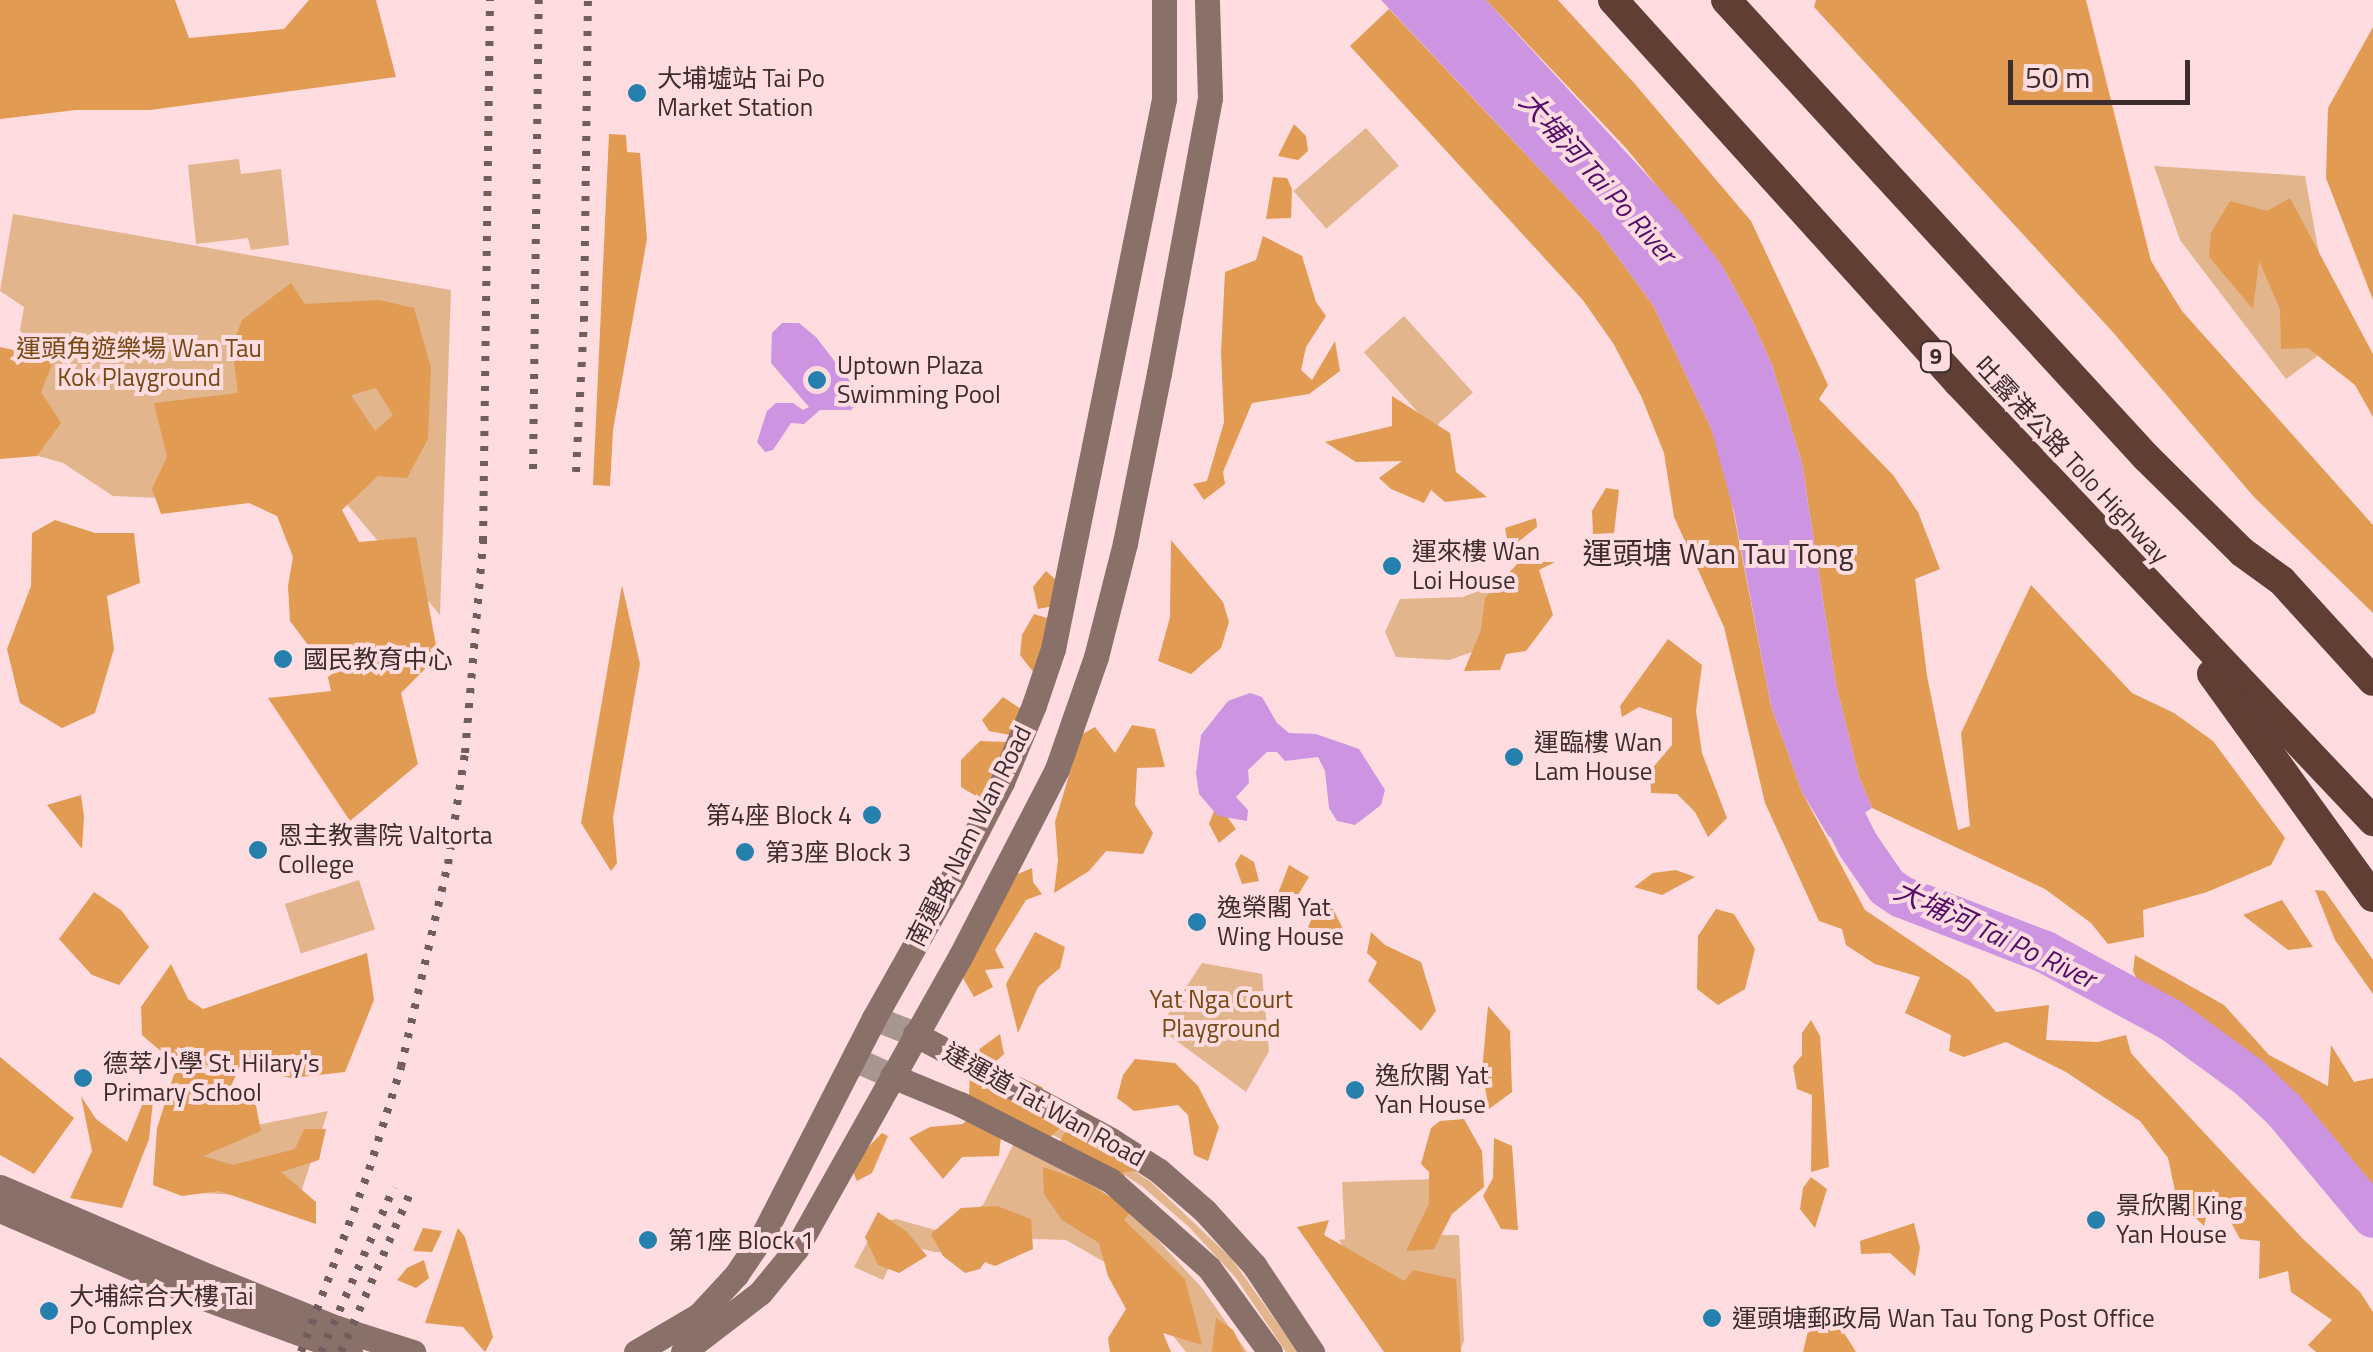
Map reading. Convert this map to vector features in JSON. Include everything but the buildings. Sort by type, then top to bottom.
[{"type":"highway","name":"吐露港公路 Tolo Highway","points":[[1613,0],[2176,616],[2373,821]]},
{"type":"highway","points":[[1726,0],[2146,456],[2242,552],[2282,581],[2373,681]]},
{"type":"highway","points":[[2176,616],[2226,696],[2373,897]]},
{"type":"main road","name":"南運路 Nam Wan Road","points":[[636,1352],[699,1315],[736,1275],[762,1234],[1002,782],[1052,649],[1164,99],[1164,0]]},
{"type":"main road","name":"南運路 Nam Wan Road","points":[[683,1352],[760,1293],[796,1249],[1033,820],[1056,769],[1096,656],[1130,518],[1210,98],[1207,0]]},
{"type":"main road","name":"達運道 Tat Wan Road","points":[[915,1034],[1112,1140],[1158,1170],[1205,1212],[1254,1265],[1312,1352]]},
{"type":"main road","name":"達運道 Tat Wan Road","points":[[892,1076],[960,1104],[1110,1180],[1210,1268],[1270,1352]]},
{"type":"main road","points":[[0,1187],[339,1342]]},
{"type":"main road","points":[[0,1210],[199,1296],[339,1342],[413,1352]]},
{"type":"street","name":"達運道 Tat Wan Road","points":[[874,1018],[915,1034]]},
{"type":"street","name":"達運道 Tat Wan Road","points":[[854,1059],[892,1076]]},
{"type":"green space","points":[[1366,128],[1399,166],[1326,229],[1294,191]]},
{"type":"green space","points":[[239,159],[241,174],[281,169],[289,245],[251,250],[248,238],[196,244],[188,165]]},
{"type":"green space","points":[[2154,166],[2305,176],[2335,343],[2286,379],[2180,240]]},
{"type":"green space","name":"運頭角遊樂場 Wan Tau Kok Playground","points":[[13,214],[451,290],[440,615],[329,483],[161,498],[113,496],[63,463],[0,445],[24,307],[0,291]]},
{"type":"green space","points":[[1404,316],[1473,393],[1433,429],[1364,352]]},
{"type":"green space","points":[[1501,582],[1498,643],[1449,660],[1396,657],[1385,632],[1400,599],[1463,597]]},
{"type":"green space","points":[[359,880],[375,929],[301,954],[285,904]]},
{"type":"green space","name":"Yat Nga Court Playground","points":[[1202,963],[1262,974],[1269,1051],[1246,1092],[1159,1028]]},
{"type":"green space","points":[[974,1085],[1105,1152],[1151,1182],[1231,1258],[1298,1352],[1286,1352],[1236,1278],[1189,1227],[1143,1187],[1098,1158],[970,1093]]},
{"type":"green space","points":[[328,1111],[299,1198],[200,1193],[190,1168],[205,1135]]},
{"type":"green space","points":[[1015,1141],[1095,1185],[1142,1223],[1202,1288],[1247,1352],[1186,1352],[1120,1271],[1066,1240],[1009,1238],[970,1253],[934,1252],[900,1243],[883,1280],[854,1267],[878,1222],[896,1219],[939,1231],[983,1205]]},
{"type":"green space","points":[[1437,1179],[1440,1235],[1459,1235],[1464,1341],[1459,1352],[1405,1352],[1339,1240],[1345,1239],[1342,1182]]},
{"type":"shaded area","points":[[0,0],[175,0],[189,38],[284,29],[309,0],[376,0],[396,77],[150,110],[76,110],[0,119]]},
{"type":"shaded area","points":[[1486,0],[1558,0],[1751,221],[1828,385],[1819,399],[1893,475],[1918,512],[1940,569],[1915,579],[1927,676],[1958,830],[1970,826],[1961,733],[2031,585],[2132,693],[2174,713],[2213,741],[2285,838],[2271,865],[2207,892],[2143,910],[2144,937],[2108,944],[2091,923],[2045,889],[1872,808],[1859,777],[1836,685],[1802,463],[1772,365],[1752,320],[1721,264],[1626,148]]},
{"type":"shaded area","points":[[1816,0],[2086,0],[2151,261],[2182,311],[2373,525],[2373,613],[2254,497],[2111,330],[1814,7]]},
{"type":"shaded area","points":[[1389,9],[1600,233],[1653,305],[1711,428],[1726,474],[1771,706],[1802,792],[1865,910],[1969,980],[1996,1012],[2049,1005],[2046,1040],[2098,1042],[2126,1035],[2131,1053],[2146,1070],[2302,1238],[2360,1292],[2373,1312],[2373,1352],[2316,1352],[2308,1345],[2332,1320],[2291,1292],[2288,1271],[2259,1279],[2260,1241],[2240,1239],[2213,1189],[2204,1226],[2177,1200],[2168,1158],[2140,1121],[2066,1072],[2006,1042],[1964,1057],[1949,1051],[1951,1035],[1905,1013],[1920,977],[1875,964],[1846,945],[1842,929],[1819,921],[1765,803],[1724,627],[1674,517],[1664,453],[1641,396],[1613,343],[1582,299],[1350,46]]},
{"type":"shaded area","points":[[2373,27],[2373,300],[2326,178],[2328,108]]},
{"type":"shaded area","points":[[1294,124],[1306,136],[1308,151],[1298,160],[1278,156]]},
{"type":"shaded area","points":[[609,134],[626,135],[627,152],[640,153],[647,239],[613,430],[610,486],[593,485]]},
{"type":"shaded area","points":[[1273,177],[1287,178],[1292,189],[1291,218],[1266,219]]},
{"type":"shaded area","points":[[2290,198],[2373,354],[2373,417],[2355,385],[2308,348],[2281,349],[2280,309],[2259,261],[2253,309],[2209,257],[2211,233],[2230,201],[2267,211]]},
{"type":"shaded area","points":[[1263,236],[1302,256],[1316,302],[1326,316],[1306,347],[1301,370],[1312,380],[1335,341],[1340,371],[1309,394],[1252,403],[1223,472],[1225,484],[1204,500],[1193,484],[1207,481],[1224,422],[1221,353],[1225,272],[1256,260]]},
{"type":"shaded area","points":[[291,283],[305,304],[379,300],[414,308],[431,368],[428,439],[407,478],[378,476],[342,510],[359,542],[416,537],[438,656],[401,693],[418,764],[350,821],[268,698],[331,691],[326,669],[290,621],[288,586],[293,557],[277,516],[249,503],[161,514],[152,489],[167,457],[154,403],[238,393],[232,346],[242,320]],"holes":[[[376,388],[393,415],[375,431],[351,395]]]},
{"type":"shaded area","points":[[0,347],[54,359],[41,392],[61,423],[37,456],[0,459]]},
{"type":"shaded area","points":[[1392,396],[1450,433],[1456,472],[1487,497],[1445,502],[1431,490],[1424,503],[1391,489],[1379,478],[1402,461],[1356,462],[1325,442],[1392,426]]},
{"type":"shaded area","points":[[1606,488],[1619,490],[1614,533],[1593,534],[1592,511]]},
{"type":"shaded area","points":[[1536,518],[1537,527],[1509,549],[1505,528]]},
{"type":"shaded area","points":[[55,520],[95,533],[134,533],[140,583],[107,596],[114,649],[95,713],[62,728],[20,703],[7,649],[31,586],[32,533]]},
{"type":"shaded area","points":[[1171,540],[1223,602],[1229,622],[1221,648],[1191,674],[1158,661],[1170,617]]},
{"type":"shaded area","points":[[1519,562],[1555,562],[1539,570],[1553,615],[1526,651],[1506,654],[1500,670],[1464,671],[1481,630],[1485,598]]},
{"type":"shaded area","points":[[1046,571],[1073,595],[1059,605],[1038,609],[1033,587]]},
{"type":"shaded area","points":[[622,585],[640,664],[613,818],[617,863],[611,871],[581,823]]},
{"type":"shaded area","points":[[1034,614],[1066,624],[1034,673],[1020,655],[1022,635]]},
{"type":"shaded area","points":[[1668,639],[1702,665],[1696,711],[1702,753],[1727,818],[1708,837],[1695,812],[1677,794],[1651,793],[1650,771],[1672,745],[1672,718],[1639,707],[1622,717],[1620,706]]},
{"type":"shaded area","points":[[1003,697],[1024,711],[1010,735],[989,731],[982,720]]},
{"type":"shaded area","points":[[1132,725],[1155,729],[1165,767],[1137,768],[1135,805],[1153,833],[1143,854],[1106,851],[1089,871],[1054,893],[1058,860],[1055,822],[1081,735],[1095,727],[1115,753]]},
{"type":"shaded area","points":[[980,741],[1007,742],[986,802],[961,787],[961,760]]},
{"type":"shaded area","points":[[81,795],[84,817],[82,849],[47,805]]},
{"type":"shaded area","points":[[1217,803],[1236,829],[1219,843],[1209,824]]},
{"type":"shaded area","points":[[1241,854],[1254,862],[1259,881],[1242,884],[1235,864]]},
{"type":"shaded area","points":[[1289,865],[1309,877],[1295,900],[1277,896]]},
{"type":"shaded area","points":[[1032,868],[1033,882],[1042,894],[1026,900],[995,950],[1004,968],[985,970],[993,987],[974,997],[963,978],[973,953],[1013,876]]},
{"type":"shaded area","points":[[1676,870],[1695,877],[1662,895],[1634,887],[1653,873]]},
{"type":"shaded area","points":[[2315,890],[2325,891],[2373,960],[2373,994],[2335,940]]},
{"type":"shaded area","points":[[94,892],[121,910],[149,947],[119,985],[92,975],[59,939]]},
{"type":"shaded area","points":[[2282,900],[2313,947],[2288,950],[2243,915]]},
{"type":"shaded area","points":[[1330,903],[1342,927],[1332,941],[1308,927],[1313,916]]},
{"type":"shaded area","points":[[1716,909],[1734,914],[1755,949],[1745,989],[1718,1005],[1697,989],[1698,936]]},
{"type":"shaded area","points":[[1035,932],[1065,947],[1060,968],[1038,987],[1018,1033],[1006,984]]},
{"type":"shaded area","points":[[1371,932],[1385,945],[1421,962],[1436,1011],[1421,1031],[1368,981],[1377,962],[1367,953]]},
{"type":"shaded area","points":[[367,953],[374,1000],[345,1072],[291,1078],[240,1066],[231,1086],[253,1091],[261,1131],[203,1156],[233,1165],[295,1149],[304,1129],[326,1129],[319,1160],[281,1172],[316,1202],[316,1224],[219,1191],[182,1196],[153,1185],[157,1128],[177,1065],[142,1035],[141,1007],[171,964],[188,999],[203,1009]]},
{"type":"shaded area","points":[[2135,955],[2224,1005],[2269,1055],[2328,1086],[2331,1045],[2354,1082],[2373,1078],[2373,1201],[2290,1101],[2200,1023],[2139,984],[2133,971]]},
{"type":"shaded area","points":[[1488,1006],[1510,1031],[1512,1092],[1489,1109],[1482,1071]]},
{"type":"shaded area","points":[[1811,1020],[1820,1036],[1829,1167],[1811,1172],[1812,1095],[1797,1089],[1793,1066],[1802,1055],[1802,1033]]},
{"type":"shaded area","points":[[1000,1034],[1004,1054],[992,1065],[1042,1087],[1061,1127],[1046,1141],[969,1095],[971,1055]]},
{"type":"shaded area","points":[[0,1057],[74,1118],[34,1174],[0,1155]]},
{"type":"shaded area","points":[[1135,1059],[1175,1063],[1198,1086],[1219,1127],[1208,1161],[1194,1155],[1188,1115],[1178,1105],[1134,1111],[1117,1098],[1123,1075]]},
{"type":"shaded area","points":[[81,1096],[96,1119],[127,1142],[143,1103],[153,1101],[149,1139],[122,1208],[70,1198],[92,1151]]},
{"type":"shaded area","points":[[979,1107],[1001,1136],[999,1156],[962,1157],[943,1179],[909,1138],[930,1127],[963,1124]]},
{"type":"shaded area","points":[[1090,1115],[1113,1129],[1141,1171],[1123,1172],[1133,1199],[1057,1147],[1065,1132]]},
{"type":"shaded area","points":[[1464,1119],[1482,1151],[1484,1187],[1452,1214],[1434,1249],[1406,1251],[1429,1204],[1429,1172],[1421,1164],[1431,1128],[1440,1121]]},
{"type":"shaded area","points":[[882,1133],[888,1136],[872,1173],[857,1181],[850,1165]]},
{"type":"shaded area","points":[[1494,1138],[1512,1146],[1518,1230],[1501,1229],[1483,1196],[1493,1178]]},
{"type":"shaded area","points":[[1043,1167],[1083,1181],[1132,1210],[1124,1220],[1185,1279],[1202,1345],[1163,1333],[1171,1352],[1110,1352],[1108,1338],[1126,1309],[1108,1276],[1099,1243],[1062,1220],[1044,1194]]},
{"type":"shaded area","points":[[1811,1177],[1827,1189],[1815,1228],[1800,1209],[1803,1188]]},
{"type":"shaded area","points":[[997,1206],[1031,1219],[1033,1249],[995,1266],[985,1262],[980,1269],[965,1273],[943,1256],[931,1234],[961,1208]]},
{"type":"shaded area","points":[[878,1212],[907,1232],[927,1256],[899,1273],[878,1265],[865,1237]]},
{"type":"shaded area","points":[[1329,1220],[1324,1235],[1404,1281],[1413,1270],[1456,1279],[1461,1352],[1384,1352],[1297,1227]]},
{"type":"shaded area","points":[[1914,1223],[1920,1248],[1915,1276],[1890,1253],[1861,1254],[1860,1241]]},
{"type":"shaded area","points":[[423,1228],[442,1231],[432,1252],[413,1251]]},
{"type":"shaded area","points":[[458,1228],[465,1237],[493,1337],[485,1352],[463,1327],[425,1323]]},
{"type":"shaded area","points":[[424,1260],[429,1278],[416,1288],[397,1280],[407,1268]]},
{"type":"shaded area","points":[[1834,1317],[1856,1352],[1803,1352],[1809,1327]]},
{"type":"shaded area","points":[[1216,1318],[1233,1330],[1244,1352],[1212,1352]]},
{"type":"water","points":[[1381,0],[1486,0],[1680,211],[1721,264],[1752,320],[1772,365],[1802,463],[1836,685],[1859,777],[1872,808],[1829,837],[1802,792],[1771,706],[1734,512],[1711,428],[1653,305],[1600,233]]},
{"type":"water","name":"Uptown Plaza Swimming Pool","points":[[782,323],[799,323],[816,337],[863,398],[851,410],[820,410],[804,424],[791,423],[773,450],[765,452],[757,442],[767,411],[776,403],[793,403],[803,410],[809,407],[771,363],[772,333]]},
{"type":"water","points":[[1250,693],[1262,697],[1277,723],[1289,733],[1316,734],[1359,749],[1385,790],[1381,805],[1355,825],[1337,821],[1329,808],[1325,771],[1318,757],[1285,761],[1277,752],[1267,752],[1248,770],[1249,783],[1236,797],[1248,810],[1247,821],[1218,816],[1199,794],[1196,773],[1201,735],[1228,701]]},
{"type":"waterway","name":"大埔河 Tai Po River","points":[[1822,774],[1858,845],[1887,887],[1902,897],[2045,952],[2171,1020],[2249,1077],[2284,1110],[2373,1217]]},
{"type":"railway","points":[[301,1352],[369,1170],[401,1067],[448,864],[465,753],[483,541],[490,0]]},
{"type":"railway","points":[[533,469],[539,0]]},
{"type":"railway","points":[[576,472],[584,321],[588,0]]},
{"type":"railway","points":[[321,1352],[394,1187]]},
{"type":"railway","points":[[341,1352],[410,1193]]},
{"type":"place","name":"大埔墟站 Tai Po Market Station","points":[[637,93]]},
{"type":"place","name":"Uptown Plaza Swimming Pool","points":[[817,380]]},
{"type":"place","name":"運來樓 Wan Loi House","points":[[1392,566]]},
{"type":"place","name":"國民教育中心","points":[[283,659]]},
{"type":"place","name":"運臨樓 Wan Lam House","points":[[1514,757]]},
{"type":"place","name":"第4座 Block 4","points":[[872,815]]},
{"type":"place","name":"恩主教書院 Valtorta College","points":[[258,850]]},
{"type":"place","name":"第3座 Block 3","points":[[745,852]]},
{"type":"place","name":"逸榮閣 Yat Wing House","points":[[1197,922]]},
{"type":"place","name":"德萃小學 St. Hilary's Primary School","points":[[83,1078]]},
{"type":"place","name":"逸欣閣 Yat Yan House","points":[[1355,1090]]},
{"type":"place","name":"景欣閣 King Yan House","points":[[2096,1220]]},
{"type":"place","name":"第1座 Block 1","points":[[648,1240]]},
{"type":"place","name":"大埔綜合大樓 Tai Po Complex","points":[[49,1311]]},
{"type":"place","name":"運頭塘郵政局 Wan Tau Tong Post Office","points":[[1712,1318]]},
{"type":"district","name":"運頭塘 Wan Tau Tong","points":[[1718,553]]}]
